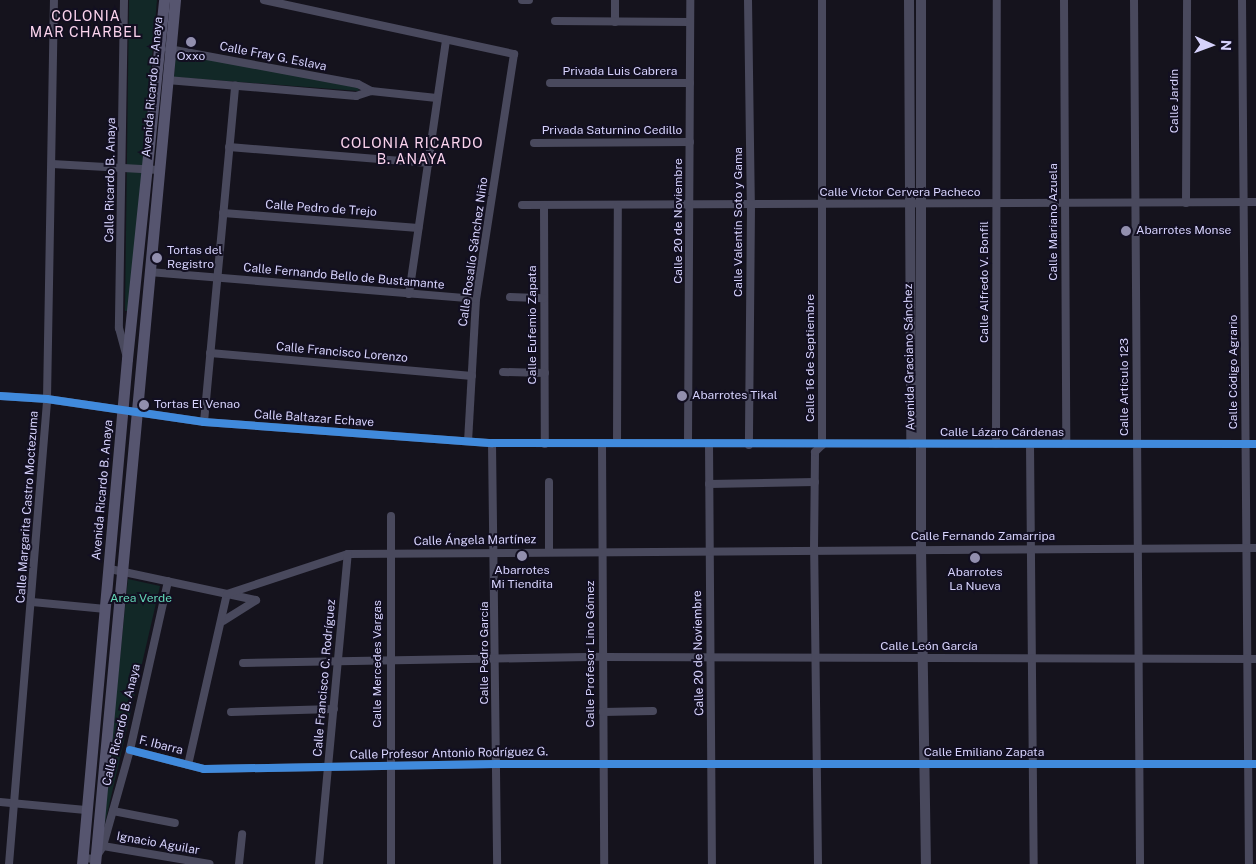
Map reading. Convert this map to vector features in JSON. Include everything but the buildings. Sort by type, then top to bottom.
[{"type":"main road","name":"Avenida Ricardo B. Anaya","points":[[82,861],[110,569],[122,496],[129,411],[150,272],[153,170],[164,0]]},
{"type":"main road","name":"Avenida Ricardo B. Anaya","points":[[129,411],[127,359],[167,80],[175,0]]},
{"type":"main road","name":"Avenida Ricardo B. Anaya","points":[[95,862],[122,571],[122,496]]},
{"type":"street","name":"Calle Margarita Castro Moctezuma","points":[[9,864],[32,602],[47,400],[54,0]]},
{"type":"street","name":"Calle Ricardo B. Anaya","points":[[124,0],[119,328],[127,359]]},
{"type":"street","name":"Calle Rosalío Sánchez Niño","points":[[264,0],[514,54],[476,299],[468,441]]},
{"type":"street","points":[[615,0],[615,22]]},
{"type":"street","name":"Calle 20 de Noviembre","points":[[688,443],[690,0]]},
{"type":"street","name":"Calle Valentín Soto y Gama","points":[[748,0],[751,205],[749,445]]},
{"type":"street","name":"Calle 16 de Septiembre","points":[[818,864],[814,549],[815,452],[822,445],[822,0]]},
{"type":"street","name":"Avenida Graciano Sánchez","points":[[910,0],[923,444],[921,549],[926,864]]},
{"type":"street","name":"Avenida Graciano Sánchez","points":[[911,443],[921,0]]},
{"type":"street","name":"Calle Alfredo V. Bonfil","points":[[996,444],[997,0]]},
{"type":"street","name":"Calle Mariano Azuela","points":[[1064,0],[1066,444]]},
{"type":"street","name":"Calle Artículo 123","points":[[1134,0],[1140,864]]},
{"type":"street","name":"Calle Jardín","points":[[1186,203],[1187,0]]},
{"type":"street","name":"Calle Código Agrario","points":[[1242,0],[1247,548],[1252,659],[1250,864]]},
{"type":"street","points":[[555,21],[690,22]]},
{"type":"street","points":[[409,294],[446,40]]},
{"type":"street","name":"Calle Fray G. Eslava","points":[[169,49],[358,84],[371,91],[437,98]]},
{"type":"street","name":"Calle Fray G. Eslava","points":[[167,80],[356,96],[371,91]]},
{"type":"street","name":"Privada Luis Cabrera","points":[[550,83],[690,83]]},
{"type":"street","points":[[204,422],[235,86]]},
{"type":"street","name":"Privada Saturnino Cedillo","points":[[534,143],[690,142]]},
{"type":"street","points":[[229,148],[429,163]]},
{"type":"street","points":[[52,164],[153,170]]},
{"type":"street","name":"Calle Víctor Cervera Pacheco","points":[[522,205],[1135,204],[1256,202]]},
{"type":"street","name":"Calle Eufemio Zapata","points":[[544,206],[545,444]]},
{"type":"street","points":[[617,443],[618,206]]},
{"type":"street","name":"Calle Pedro de Trejo","points":[[223,213],[418,228]]},
{"type":"street","name":"Calle Fernando Bello de Bustamante","points":[[150,272],[476,299]]},
{"type":"street","points":[[510,297],[544,298]]},
{"type":"street","name":"Calle Francisco Lorenzo","points":[[210,353],[472,376]]},
{"type":"street","points":[[503,372],[545,373]]},
{"type":"street","name":"Calle Baltazar Echave","points":[[0,396],[47,400],[204,422],[492,443],[617,443]]},
{"type":"street","name":"Calle Pedro García","points":[[492,443],[495,552],[497,864]]},
{"type":"street","name":"Calle Profesor Lino Gómez","points":[[602,443],[602,764],[604,864]]},
{"type":"street","name":"Calle Lázaro Cárdenas","points":[[617,443],[749,445],[911,443],[1256,444]]},
{"type":"street","name":"Calle 20 de Noviembre","points":[[708,443],[712,864]]},
{"type":"street","points":[[1030,444],[1034,864]]},
{"type":"street","points":[[549,482],[549,551]]},
{"type":"street","points":[[709,484],[815,482]]},
{"type":"street","name":"Calle Mercedes Vargas","points":[[391,516],[389,553],[391,864]]},
{"type":"street","name":"Calle Fernando Zamarripa","points":[[710,550],[1256,548]]},
{"type":"street","name":"Calle Ángela Martínez","points":[[227,594],[348,554],[710,550]]},
{"type":"street","name":"Calle Francisco C. Rodríguez","points":[[319,864],[348,554]]},
{"type":"street","points":[[110,569],[256,600],[223,621]]},
{"type":"street","name":"Calle Ricardo B. Anaya","points":[[95,862],[103,846],[130,750],[168,581]]},
{"type":"street","points":[[188,765],[223,621],[227,594]]},
{"type":"street","points":[[32,602],[106,609]]},
{"type":"street","name":"Calle León García","points":[[243,663],[390,658],[603,657],[1252,659]]},
{"type":"street","points":[[231,712],[334,709]]},
{"type":"street","points":[[603,712],[652,711]]},
{"type":"street","name":"F. Ibarra","points":[[130,750],[188,765]]},
{"type":"street","name":"Calle Profesor Antonio Rodríguez G.","points":[[188,765],[204,769],[496,764],[711,765]]},
{"type":"street","name":"Calle Emiliano Zapata","points":[[711,765],[1252,764]]},
{"type":"street","points":[[0,802],[86,810]]},
{"type":"street","points":[[113,811],[175,823]]},
{"type":"street","points":[[239,864],[242,834]]},
{"type":"street","name":"Ignacio Aguilar","points":[[103,846],[209,864]]},
{"type":"street","points":[[82,861],[95,862]]},
{"type":"green space","points":[[129,0],[157,0],[130,311],[125,311]]},
{"type":"green space","points":[[176,52],[358,87],[359,91],[174,77]]},
{"type":"green space","name":"Area Verde","points":[[128,579],[160,586],[101,840]]},
{"type":"cycle path","points":[[0,396],[47,399],[204,422],[492,443],[1256,444]]},
{"type":"cycle path","points":[[130,750],[204,769],[496,764],[1256,764]]},
{"type":"place","name":"Oxxo","points":[[191,42]]},
{"type":"place","name":"Abarrotes Monse","points":[[1126,231]]},
{"type":"place","name":"Tortas del Registro","points":[[157,258]]},
{"type":"place","name":"Abarrotes Tikal","points":[[682,396]]},
{"type":"place","name":"Tortas El Venao","points":[[144,405]]},
{"type":"place","name":"Abarrotes Mi Tiendita","points":[[522,556]]},
{"type":"place","name":"Abarrotes La Nueva","points":[[975,558]]},
{"type":"district","name":"COLONIA MAR CHARBEL","points":[[86,24]]},
{"type":"district","name":"COLONIA RICARDO B. ANAYA","points":[[412,152]]}]
